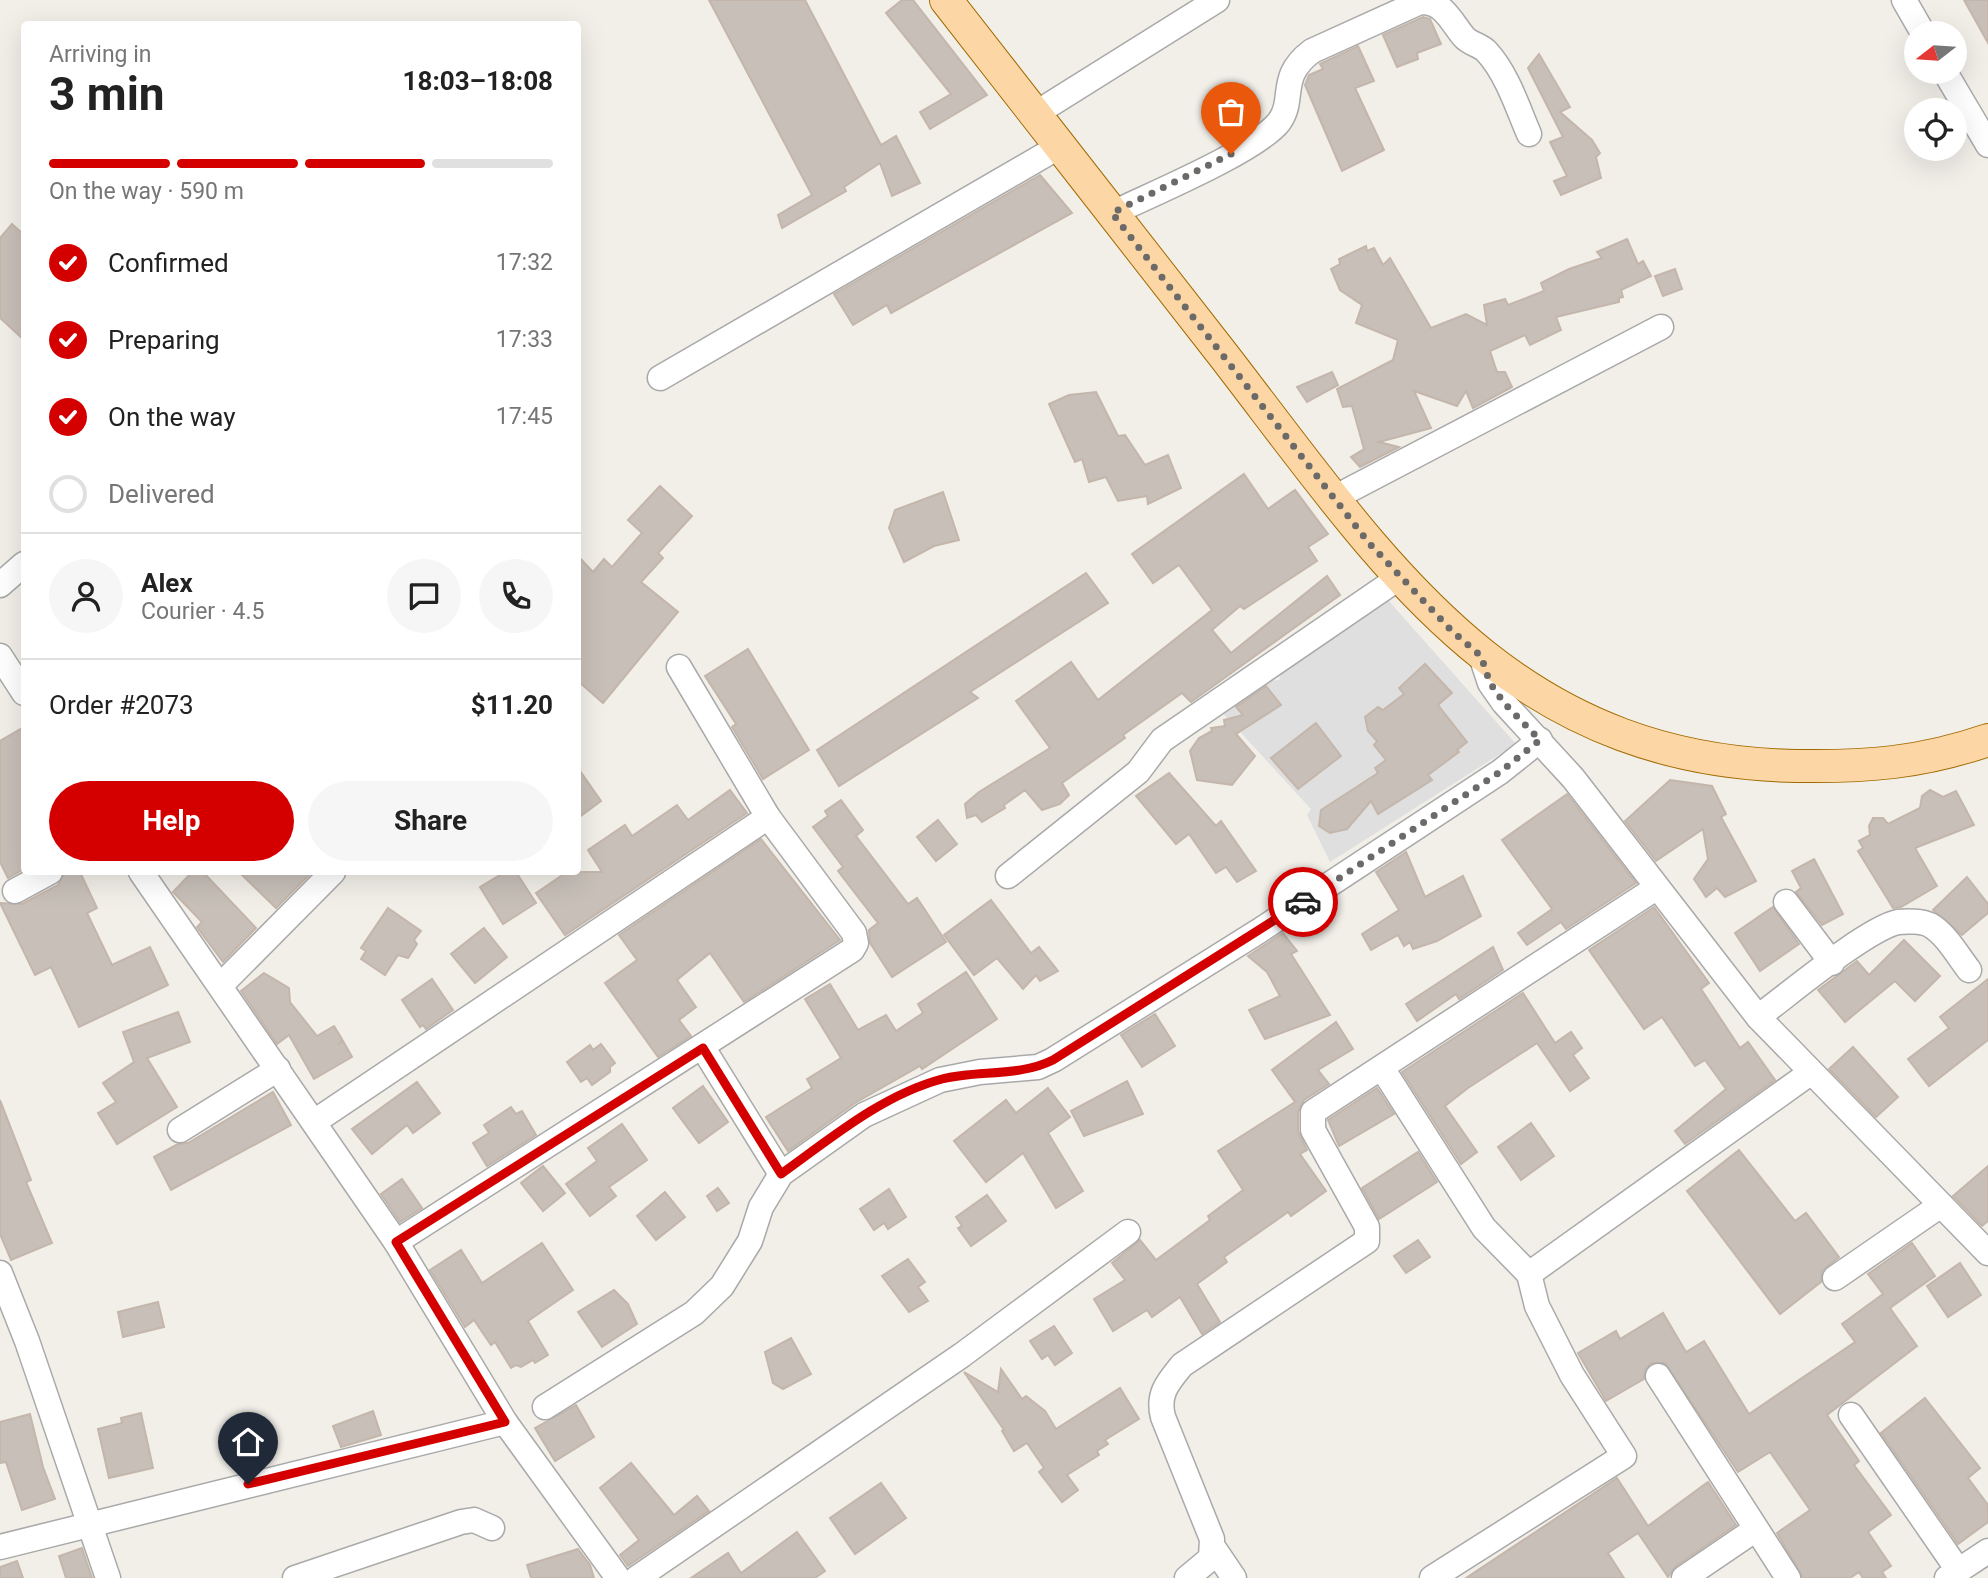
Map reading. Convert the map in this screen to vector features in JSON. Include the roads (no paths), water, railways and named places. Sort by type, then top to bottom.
[{"type":"main road","points":[[946,0],[1334,498],[1400,577],[1481,656],[1541,698],[1610,730],[1652,745],[1731,761],[1841,768],[1886,765],[1942,755],[1988,740]]},
{"type":"street","points":[[1035,114],[1217,0]]},
{"type":"street","points":[[1904,0],[1916,21]]},
{"type":"street","points":[[1112,213],[1255,143],[1280,121],[1290,76],[1301,60],[1312,51],[1420,2],[1429,2],[1442,8],[1466,39],[1484,49],[1495,62],[1529,134]]},
{"type":"street","points":[[1952,84],[1988,145]]},
{"type":"street","points":[[660,378],[1060,146]]},
{"type":"street","points":[[1334,498],[1661,327]]},
{"type":"street","points":[[0,585],[21,567]]},
{"type":"street","points":[[1008,876],[1138,772],[1162,740],[1400,577]]},
{"type":"street","points":[[0,656],[21,680]]},
{"type":"street","points":[[1481,656],[1490,683],[1504,703],[1573,778],[1758,1017],[1988,1253]]},
{"type":"street","points":[[396,1242],[830,967],[856,943],[854,933],[843,917],[768,817],[679,667]]},
{"type":"street","points":[[545,1407],[694,1313],[722,1286],[750,1241],[761,1207],[781,1174],[864,1115],[940,1080],[980,1072],[1038,1067],[1053,1060],[1270,924],[1500,772],[1540,740]]},
{"type":"street","points":[[314,1122],[768,817]]},
{"type":"street","points":[[15,891],[44,875]]},
{"type":"street","points":[[145,875],[396,1242],[505,1422],[618,1578]]},
{"type":"street","points":[[220,986],[330,875]]},
{"type":"street","points":[[1187,1578],[1210,1558],[1212,1539],[1163,1417],[1160,1405],[1162,1390],[1182,1365],[1367,1241],[1367,1227],[1313,1130],[1312,1119],[1319,1106],[1382,1068],[1656,888]]},
{"type":"street","points":[[1787,902],[1832,963]]},
{"type":"street","points":[[1758,1017],[1877,932],[1896,923],[1912,921],[1929,924],[1969,970]]},
{"type":"street","points":[[703,1048],[781,1174]]},
{"type":"street","points":[[1382,1068],[1484,1228],[1529,1273],[1537,1306],[1572,1375],[1624,1456],[1432,1578]]},
{"type":"street","points":[[180,1130],[278,1069]]},
{"type":"street","points":[[1529,1273],[1810,1073]]},
{"type":"street","points":[[1835,1278],[1941,1205]]},
{"type":"street","points":[[637,1578],[962,1355],[1128,1232]]},
{"type":"street","points":[[0,1273],[27,1341],[108,1578]]},
{"type":"street","points":[[1658,1376],[1788,1578]]},
{"type":"street","points":[[1851,1415],[1952,1574],[1988,1551]]},
{"type":"street","points":[[0,1546],[505,1422]]},
{"type":"street","points":[[295,1578],[461,1522],[474,1520],[492,1528]]},
{"type":"street","points":[[1684,1578],[1756,1529]]},
{"type":"street","points":[[1213,1547],[1234,1578]]}]
